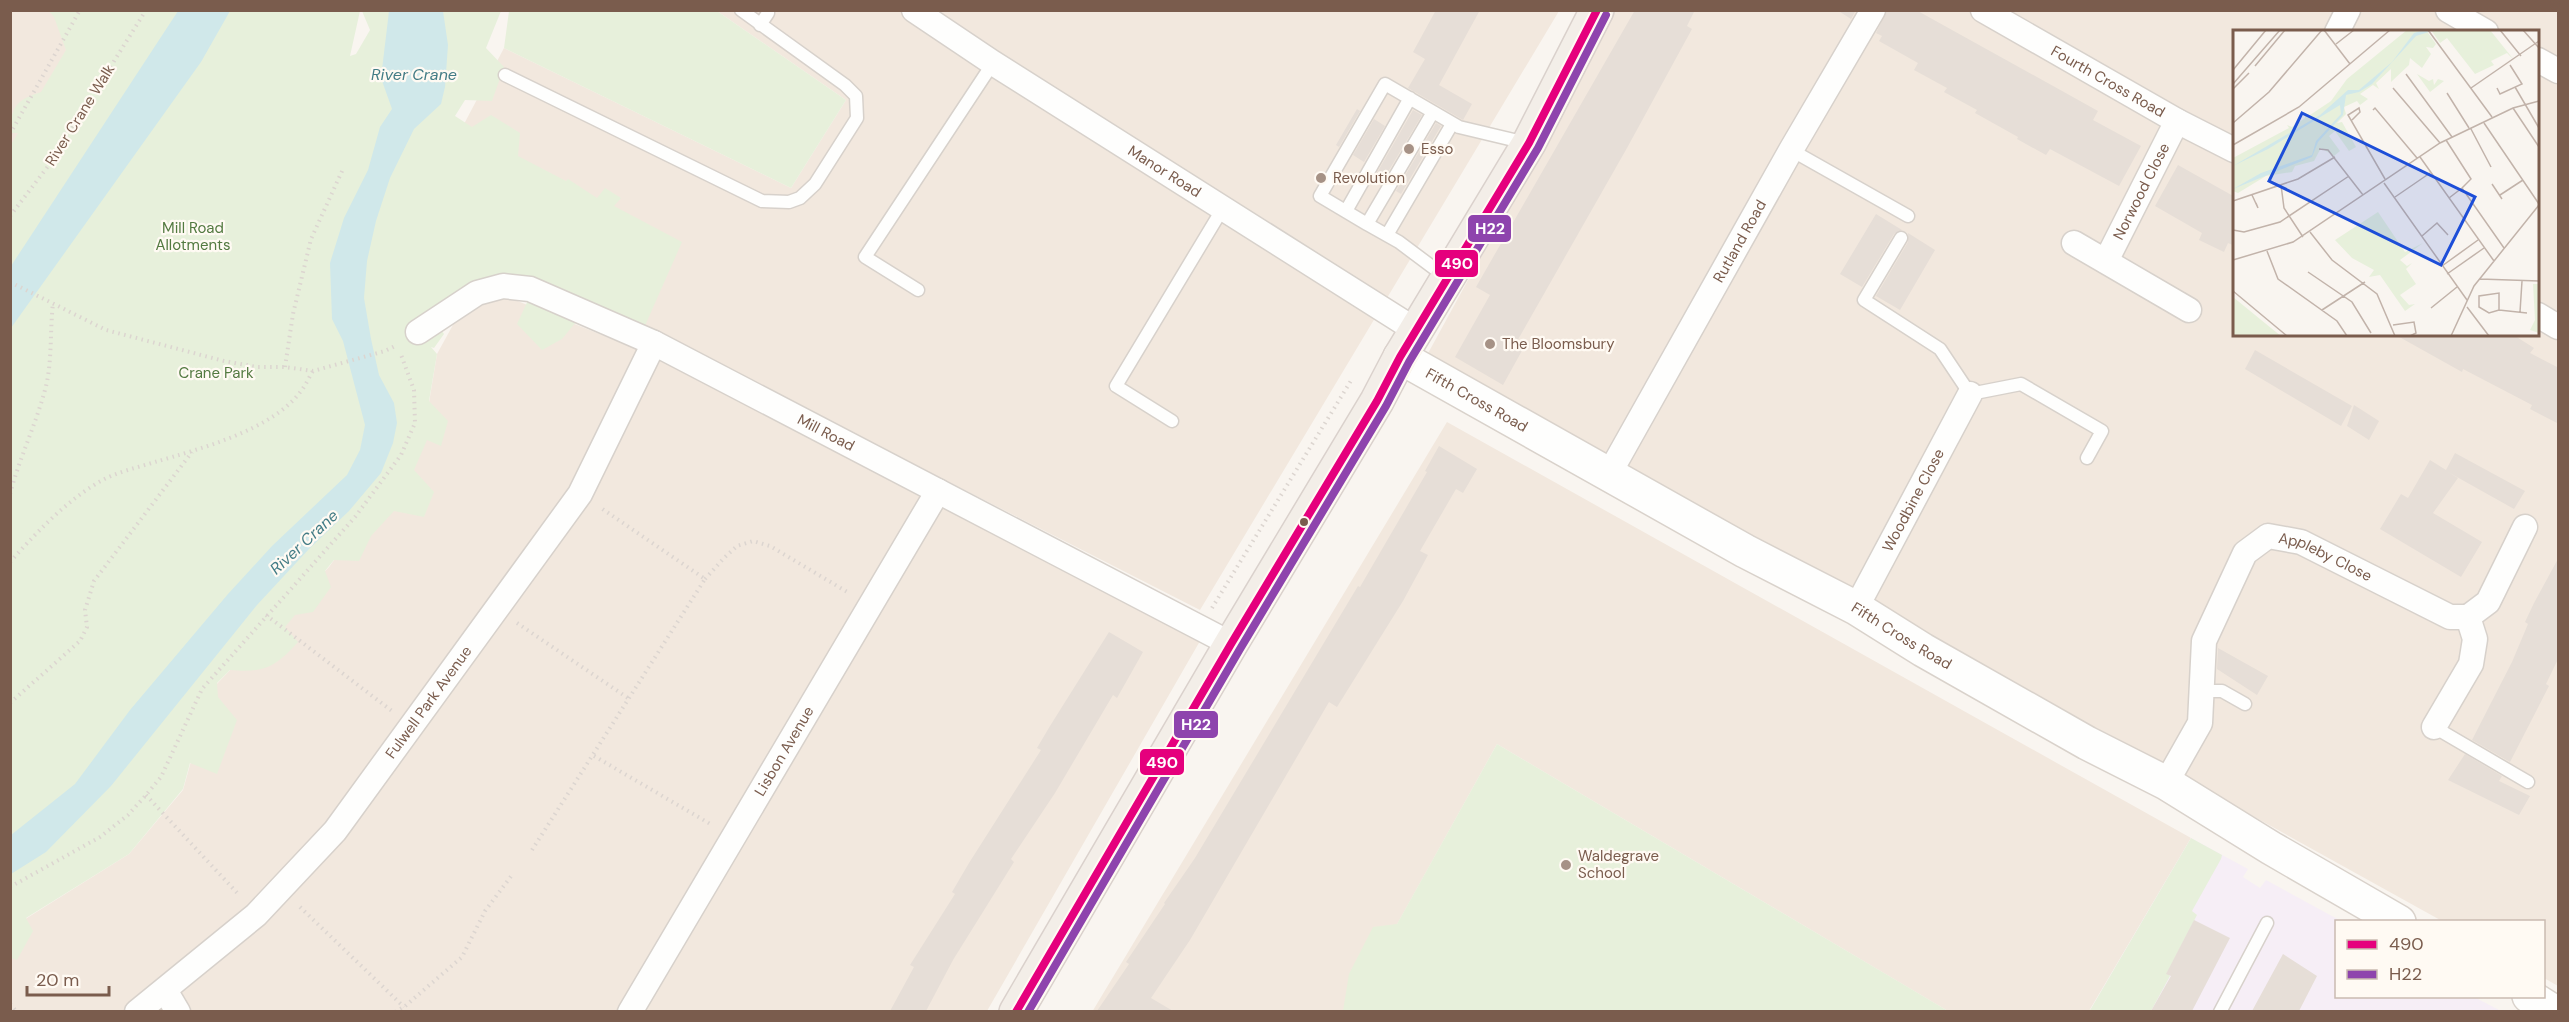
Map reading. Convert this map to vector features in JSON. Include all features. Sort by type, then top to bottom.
[{"type":"main road","points":[[1016,1011],[1231,644],[1377,401],[1408,344],[1529,143],[1597,10]]},
{"type":"street","name":"Manor Road","points":[[914,10],[993,63],[1223,208],[1408,344]]},
{"type":"street","name":"Rutland Road","points":[[1609,474],[1791,150],[1873,10]]},
{"type":"street","name":"Fourth Cross Road","points":[[1983,10],[2177,121],[2233,149]]},
{"type":"street","points":[[2338,30],[2348,10]]},
{"type":"street","points":[[2448,10],[2483,30]]},
{"type":"street","points":[[2539,61],[2559,71]]},
{"type":"street","name":"Norwood Close","points":[[2106,261],[2177,121]]},
{"type":"street","points":[[2074,243],[2189,310]]},
{"type":"street","name":"Mill Road","points":[[418,332],[477,293],[503,286],[530,289],[654,343],[1231,644]]},
{"type":"street","points":[[2539,316],[2559,327]]},
{"type":"street","name":"Fulwell Park Avenue","points":[[137,1011],[256,915],[335,831],[580,494],[654,343]]},
{"type":"street","name":"Fifth Cross Road","points":[[1408,344],[1609,474],[1745,551],[1856,608],[1923,650],[2087,743],[2166,783],[2271,848],[2397,920]]},
{"type":"street","name":"Woodbine Close","points":[[1856,608],[1970,394]]},
{"type":"street","name":"Lisbon Avenue","points":[[630,1011],[938,491]]},
{"type":"street","points":[[2434,727],[2471,664],[2475,639],[2468,617],[2488,602],[2525,527]]},
{"type":"street","name":"Appleby Close","points":[[2166,783],[2200,723],[2204,641],[2245,553],[2268,536],[2301,542],[2450,617],[2468,617]]},
{"type":"street","points":[[165,990],[178,1011]]},
{"type":"street","points":[[2532,998],[2554,1011]]},
{"type":"lane","points":[[505,75],[762,201],[789,202],[800,198],[815,184],[857,118],[856,96],[845,85],[741,10]]},
{"type":"lane","points":[[760,25],[768,13]]},
{"type":"lane","points":[[918,290],[866,257],[993,63]]},
{"type":"lane","points":[[1448,279],[1399,243],[1320,196],[1366,115],[1385,84],[1456,125],[1529,143]]},
{"type":"lane","points":[[1346,211],[1410,98]]},
{"type":"lane","points":[[1367,224],[1433,112]]},
{"type":"lane","points":[[1387,236],[1456,125]]},
{"type":"lane","points":[[1791,150],[1908,216]]},
{"type":"lane","points":[[1172,421],[1116,386],[1223,208]]},
{"type":"lane","points":[[1901,238],[1864,300],[1940,349],[1970,394],[2021,384],[2102,431],[2087,458]]},
{"type":"lane","points":[[2202,691],[2222,691],[2245,704]]},
{"type":"lane","points":[[2434,727],[2528,782]]},
{"type":"lane","points":[[2220,1011],[2267,923]]},
{"type":"path","points":[[10,134],[80,10]]},
{"type":"path","name":"River Crane Walk","points":[[10,216],[49,165],[146,10]]},
{"type":"path","points":[[285,367],[293,314],[311,238],[343,170]]},
{"type":"path","points":[[10,282],[106,330],[224,361],[257,367],[285,367],[313,371],[377,352]]},
{"type":"path","points":[[10,494],[29,432],[42,403],[48,379],[53,303]]},
{"type":"path","points":[[10,887],[100,837],[128,815],[147,795],[161,777],[202,689],[355,517],[401,455],[415,423],[414,390],[396,345]]},
{"type":"path","points":[[10,562],[35,535],[98,482],[120,473],[220,443],[277,413],[301,392],[313,371]]},
{"type":"path","points":[[1211,609],[1349,383]]},
{"type":"path","points":[[10,703],[81,641],[87,627],[85,610],[94,581],[192,451]]},
{"type":"path","points":[[580,494],[705,579]]},
{"type":"path","points":[[532,850],[705,579],[737,546],[753,542],[770,546],[870,606]]},
{"type":"path","points":[[496,609],[628,698]]},
{"type":"path","points":[[266,615],[412,726]]},
{"type":"path","points":[[594,756],[733,837]]},
{"type":"path","points":[[147,795],[256,915]]},
{"type":"path","points":[[395,1011],[462,957],[484,911],[512,875]]},
{"type":"path","points":[[282,889],[404,1006]]},
{"type":"path","points":[[10,1004],[17,1011]]},
{"type":"shaded area","points":[[11,11],[89,11],[11,146]]},
{"type":"shaded area","points":[[717,11],[1559,11],[1200,610],[645,327],[463,126],[504,48],[791,188],[846,100]]},
{"type":"shaded area","points":[[1615,11],[2558,11],[2558,986],[2545,979],[2545,920],[2440,920],[1426,357]]},
{"type":"shaded area","points":[[494,298],[515,300],[664,360],[1200,641],[987,1011],[11,1012],[11,928],[129,854],[183,790],[211,690],[329,567],[423,439],[437,354],[454,323]]},
{"type":"shaded area","points":[[1447,422],[2191,838],[2089,1011],[1948,1011],[1497,744],[1349,1011],[1092,1012]]},
{"type":"shaded area","points":[[2191,838],[2248,869],[2243,877],[2260,888],[2266,880],[2339,920],[2335,920],[2335,998],[2476,998],[2501,1011],[2089,1012]]},
{"type":"green space","name":"Crane Park","points":[[49,11],[360,11],[350,56],[356,54],[370,30],[362,11],[501,11],[486,48],[504,67],[492,101],[465,100],[455,116],[472,127],[491,115],[520,133],[518,156],[566,181],[568,179],[597,198],[605,188],[621,198],[614,206],[682,242],[640,337],[576,322],[562,339],[542,350],[517,324],[530,296],[510,290],[435,321],[444,334],[434,348],[431,347],[437,354],[429,401],[448,421],[441,446],[427,440],[414,470],[434,492],[424,517],[394,511],[371,536],[359,561],[334,560],[325,571],[331,587],[313,612],[295,615],[285,627],[298,642],[290,651],[276,663],[261,669],[230,670],[217,683],[218,697],[237,720],[217,774],[190,763],[183,789],[129,854],[26,918],[33,931],[17,960],[11,958],[10,146],[18,133],[11,133],[14,110],[21,101],[41,92],[66,50],[54,17]]},
{"type":"green space","points":[[509,11],[717,11],[846,100],[791,188],[504,48]]},
{"type":"green space","name":"Waldegrave School","points":[[1497,744],[1948,1011],[1343,1011],[1349,974],[1373,927],[1397,924]]},
{"type":"green space","points":[[2191,838],[2222,855],[2192,911],[2197,915],[2167,973],[2170,976],[2151,1011],[2089,1012]]},
{"type":"water","points":[[178,11],[230,11],[201,62],[11,328],[11,266]]},
{"type":"water","name":"River Crane","points":[[389,11],[443,11],[448,45],[445,87],[441,104],[414,129],[390,178],[376,221],[367,261],[364,298],[371,339],[379,375],[394,403],[397,423],[393,443],[381,473],[349,511],[309,549],[257,605],[111,786],[46,852],[11,874],[11,835],[75,784],[130,710],[228,594],[272,546],[347,475],[360,450],[365,425],[343,341],[332,319],[330,263],[344,218],[368,170],[380,127],[392,109],[381,78]]},
{"type":"building","points":[[1436,10],[1480,10],[1439,85],[1472,104],[1463,120],[1408,88],[1425,59],[1413,52]]},
{"type":"building","points":[[1635,10],[1695,10],[1687,26],[1692,29],[1516,343],[1524,347],[1503,385],[1455,357],[1490,295],[1476,287]]},
{"type":"building","points":[[1837,10],[1856,10],[1851,19]]},
{"type":"building","points":[[1887,10],[1916,10],[2098,111],[2093,120],[2141,146],[2119,186],[2050,149],[2046,155],[2017,139],[2018,137],[1975,113],[1977,110],[1944,92],[1947,88],[1914,70],[1918,63],[1879,41],[1882,36],[1876,33]]},
{"type":"building","points":[[1357,109],[1360,111],[1339,147],[1336,145]]},
{"type":"building","points":[[1413,110],[1422,115],[1382,182],[1374,178]]},
{"type":"building","points":[[1374,119],[1385,126],[1364,162],[1353,155]]},
{"type":"building","points":[[1436,123],[1441,126],[1401,194],[1396,191]]},
{"type":"building","points":[[2178,165],[2233,196],[2233,245],[2228,243],[2224,252],[2199,240],[2202,233],[2155,206]]},
{"type":"building","points":[[1876,214],[1902,230],[1894,234],[1862,287],[1840,274]]},
{"type":"building","points":[[1908,233],[1935,250],[1900,310],[1876,296],[1908,242]]},
{"type":"building","points":[[2398,336],[2515,336],[2534,348],[2530,353],[2559,368],[2559,424],[2530,409],[2532,405],[2463,369],[2462,372]]},
{"type":"building","points":[[2255,350],[2352,406],[2341,426],[2245,369]]},
{"type":"building","points":[[2354,405],[2379,421],[2369,440],[2347,426]]},
{"type":"building","points":[[1439,446],[1477,469],[1463,493],[1456,489],[1420,551],[1428,555],[1403,601],[1337,707],[1329,702],[1190,940],[1151,998],[1173,1011],[1097,1011],[1129,964],[1126,962],[1195,858],[1358,586],[1360,587],[1427,472],[1425,471]]},
{"type":"building","points":[[2455,453],[2525,491],[2514,509],[2448,472],[2458,478],[2433,513],[2482,542],[2461,577],[2380,529],[2401,494],[2408,498],[2430,460],[2446,470]]},
{"type":"building","points":[[2559,557],[2559,657],[2546,684],[2549,686],[2510,762],[2472,740],[2512,662],[2534,603]]},
{"type":"building","points":[[1109,632],[1143,652],[1117,698],[1113,695],[1055,793],[1011,859],[1014,862],[953,960],[926,1011],[890,1011],[914,967],[910,965],[955,894],[952,892],[1041,750],[1037,748]]},
{"type":"building","points":[[2218,648],[2268,676],[2257,695],[2217,669]]},
{"type":"building","points":[[2465,754],[2502,776],[2499,781],[2530,796],[2519,815],[2448,780]]},
{"type":"building","points":[[2194,920],[2230,938],[2192,1011],[2151,1011],[2171,976],[2166,974]]},
{"type":"building","points":[[2283,954],[2317,976],[2299,1011],[2252,1011]]},
{"type":"transit line","name":"490","points":[[1016,1012],[1231,644],[1377,401],[1400,357],[1529,143],[1597,10]]},
{"type":"transit line","name":"H22","points":[[1028,1012],[1240,649],[1386,406],[1409,362],[1538,148],[1606,15]]},
{"type":"place","name":"Esso","points":[[1409,149]]},
{"type":"place","name":"Revolution","points":[[1321,178]]},
{"type":"place","name":"The Bloomsbury","points":[[1490,344]]},
{"type":"place","name":"Waldegrave School","points":[[1566,865]]},
{"type":"park label","name":"Mill Road Allotments","points":[[193,236]]}]
